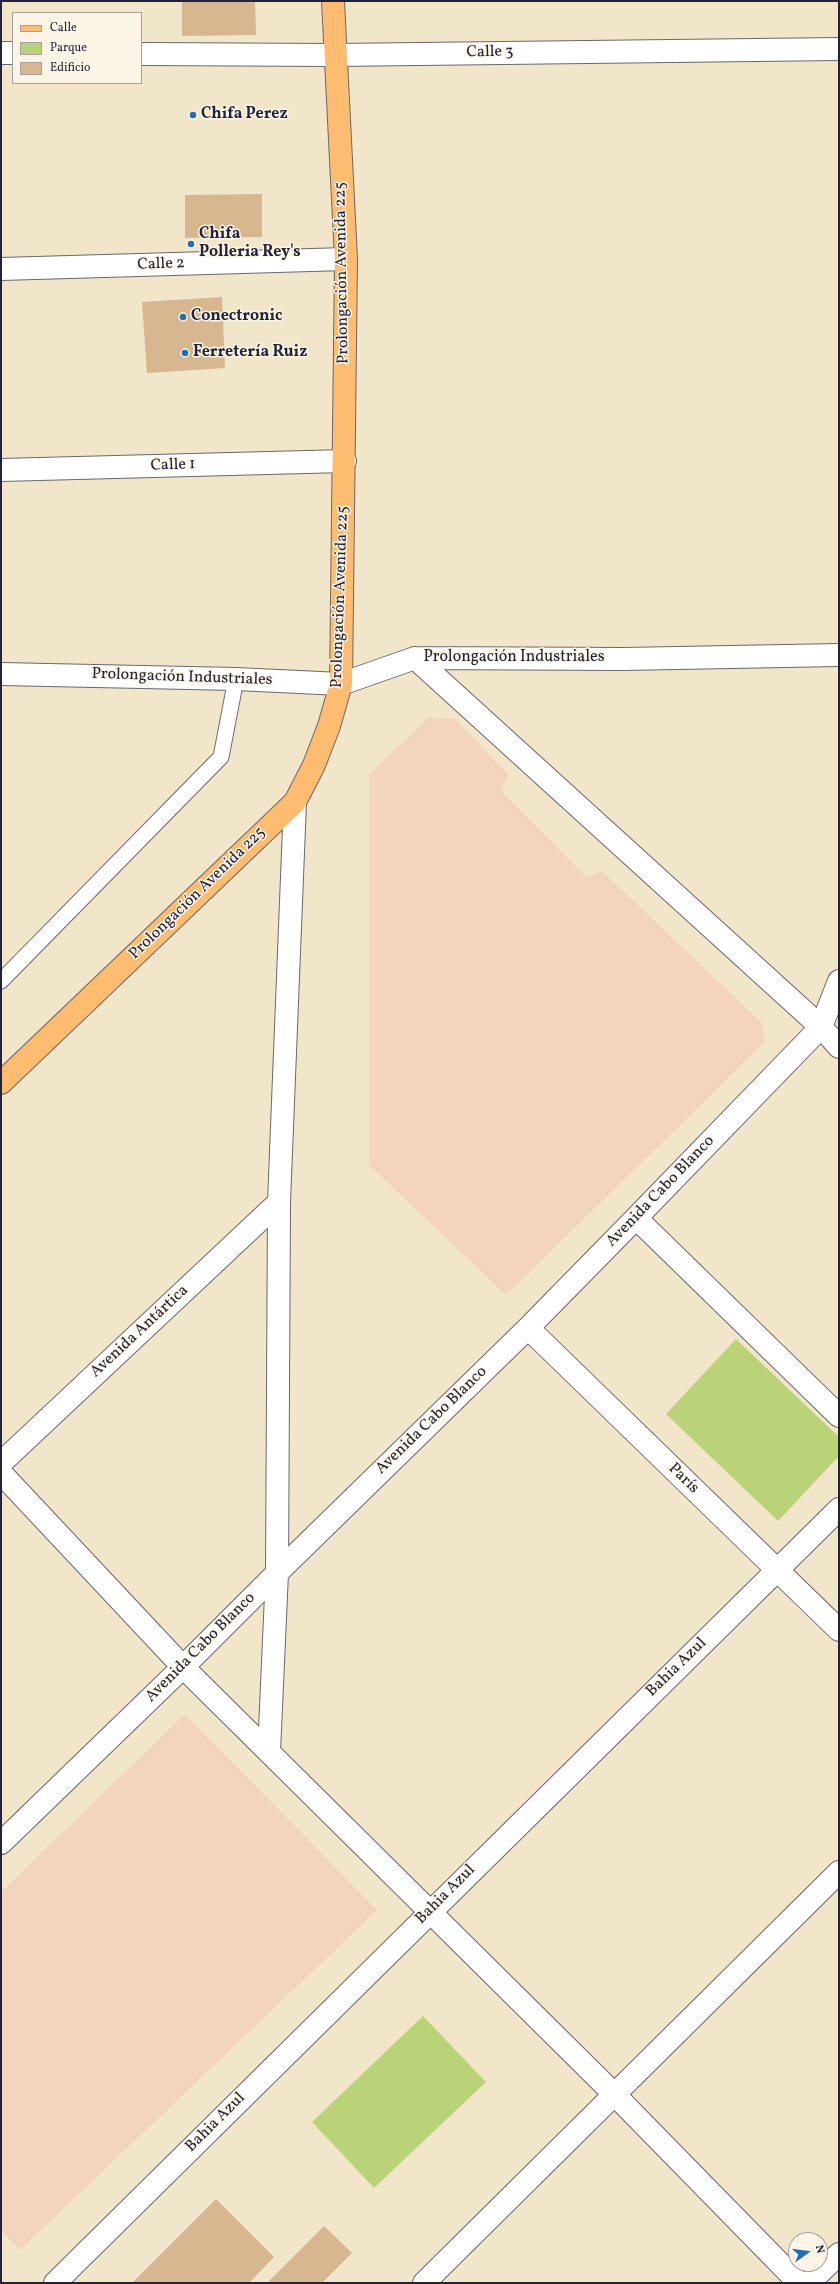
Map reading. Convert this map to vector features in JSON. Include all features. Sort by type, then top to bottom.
[{"type":"main road","name":"Prolongación Avenida 225","points":[[1,1083],[296,802],[314,765],[329,726],[341,684],[345,461],[346,259],[333,1]]},
{"type":"street","name":"Calle 3","points":[[142,54],[335,56],[839,49]]},
{"type":"street","points":[[1,53],[12,53]]},
{"type":"street","name":"Calle 2","points":[[1,270],[346,259]]},
{"type":"street","name":"Calle 1","points":[[1,470],[345,461]]},
{"type":"street","name":"Prolongación Industriales","points":[[1,674],[236,679],[341,684],[415,658],[623,659],[839,655]]},
{"type":"street","points":[[415,658],[820,1027],[839,1047]]},
{"type":"street","points":[[269,1752],[276,1573],[279,1202],[296,802]]},
{"type":"street","name":"Avenida Cabo Blanco","points":[[1,1843],[183,1667],[276,1573],[528,1328],[636,1218],[820,1027],[839,981]]},
{"type":"street","name":"Avenida Antártica","points":[[1,1463],[279,1202]]},
{"type":"street","points":[[636,1218],[839,1416]]},
{"type":"street","name":"París","points":[[528,1328],[839,1630]]},
{"type":"street","points":[[1,1473],[183,1667],[614,2094],[799,2283]]},
{"type":"street","name":"Bahia Azul","points":[[55,2283],[429,1911],[839,1509]]},
{"type":"street","points":[[424,2283],[839,1872]]},
{"type":"street","points":[[809,2283],[839,2254]]},
{"type":"lane","points":[[1,981],[221,757],[236,679]]},
{"type":"shaded area","points":[[428,718],[455,719],[508,774],[501,791],[586,877],[602,871],[762,1023],[765,1042],[506,1295],[369,1165],[369,775]]},
{"type":"shaded area","points":[[185,1714],[377,1910],[20,2250],[1,2230],[1,1892]]},
{"type":"green space","points":[[736,1339],[839,1437],[839,1456],[778,1521],[666,1414]]},
{"type":"green space","points":[[423,2016],[486,2082],[374,2188],[312,2122]]},
{"type":"building","points":[[182,1],[255,1],[256,35],[182,36]]},
{"type":"building","points":[[262,194],[262,237],[185,238],[185,195]]},
{"type":"building","points":[[222,297],[225,368],[147,373],[142,302]]},
{"type":"building","points":[[216,2199],[274,2257],[249,2283],[132,2283]]},
{"type":"building","points":[[324,2226],[352,2253],[322,2283],[267,2283]]},
{"type":"place","name":"Chifa Perez","points":[[193,115]]},
{"type":"place","name":"Chifa Polleria Rey's","points":[[191,244]]},
{"type":"place","name":"Conectronic","points":[[183,317]]},
{"type":"place","name":"Ferretería Ruiz","points":[[185,353]]}]
